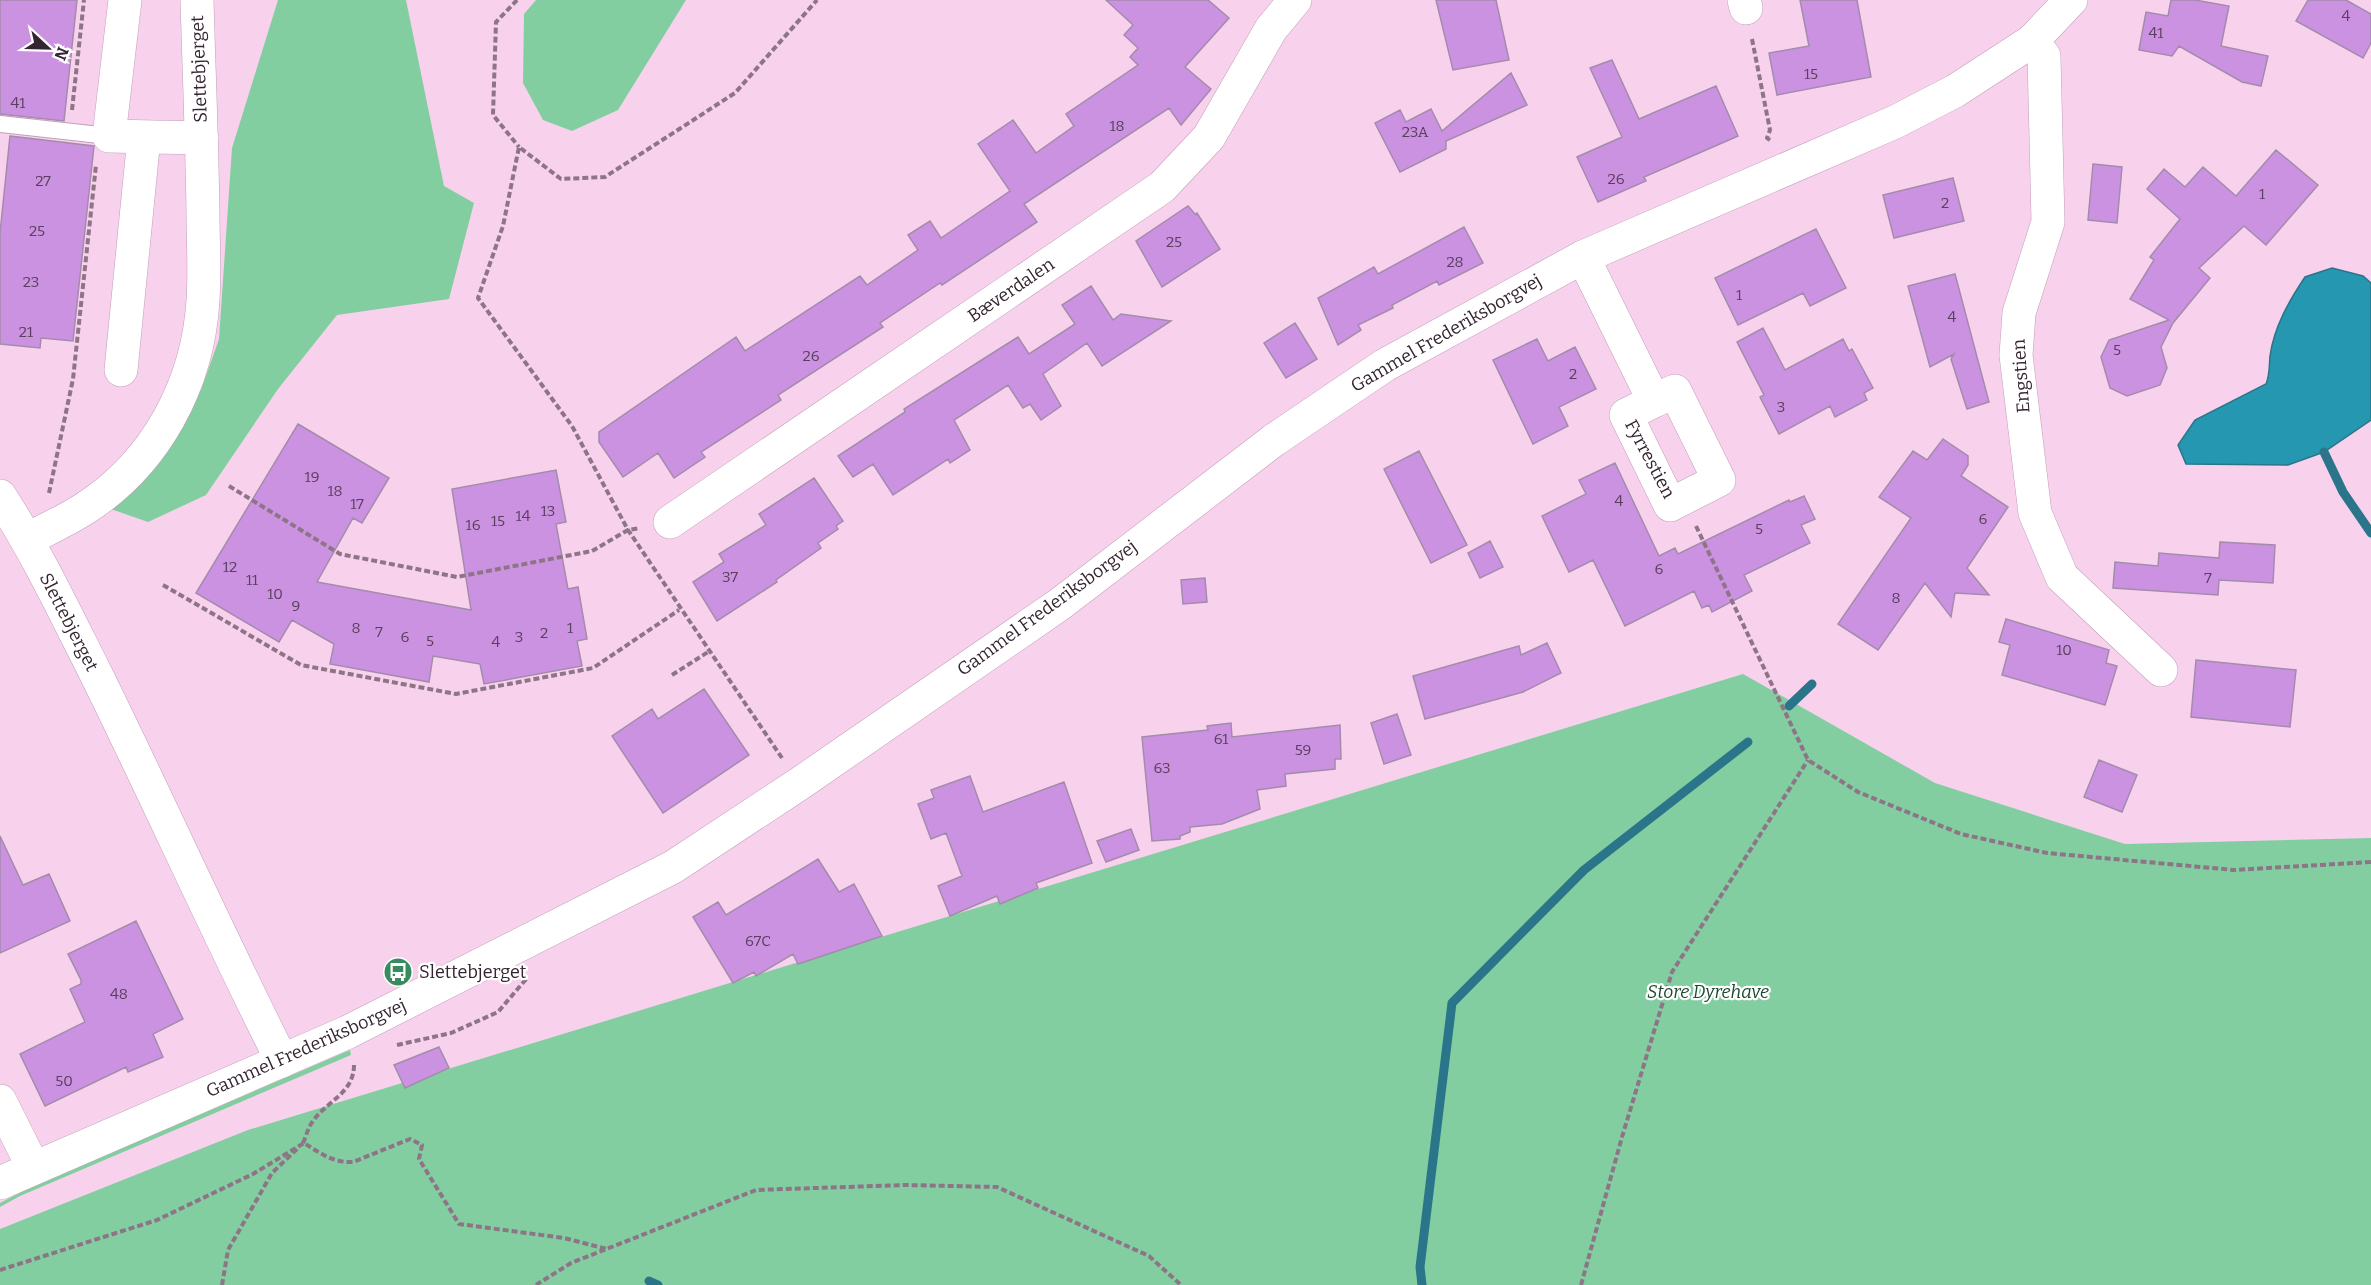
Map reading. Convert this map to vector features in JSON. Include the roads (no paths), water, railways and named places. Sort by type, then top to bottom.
[{"type":"street","points":[[104,136],[125,0]]},
{"type":"street","name":"Slettebjerget","points":[[40,532],[85,509],[124,478],[157,440],[181,396],[197,349],[204,299],[197,0]]},
{"type":"street","name":"Bæverdalen","points":[[670,522],[1162,187],[1209,137],[1271,29],[1295,0]]},
{"type":"street","name":"Gammel Frederiksborgvej","points":[[0,1183],[348,1032],[673,867],[799,784],[1059,604],[1274,440],[1385,365],[1583,257],[1895,122],[1955,91],[2032,41],[2071,0]]},
{"type":"street","name":"Engstien","points":[[2032,41],[2044,56],[2048,222],[2019,313],[2016,355],[2035,513],[2062,577],[2161,670]]},
{"type":"street","name":"Slettebjerget","points":[[104,136],[202,138]]},
{"type":"street","points":[[121,370],[144,137]]},
{"type":"street","name":"Fyrrestien","points":[[1583,257],[1654,401]]},
{"type":"street","name":"Fyrrestien","points":[[1676,391],[1719,480],[1670,505],[1626,415],[1654,401],[1676,391]]},
{"type":"street","name":"Slettebjerget","points":[[0,496],[40,532],[231,959],[282,1061]]},
{"type":"street","points":[[0,1101],[33,1167]]},
{"type":"lane","points":[[0,124],[104,136]]},
{"type":"water","points":[[2332,268],[2363,276],[2371,283],[2371,420],[2324,452],[2288,465],[2186,464],[2178,445],[2195,420],[2266,384],[2275,335],[2293,295],[2305,277]]},
{"type":"waterway","points":[[2324,452],[2343,492],[2371,533]]},
{"type":"waterway","points":[[1789,706],[1812,684]]},
{"type":"waterway","points":[[1422,1285],[1420,1267],[1452,1003],[1584,870],[1748,742]]},
{"type":"waterway","points":[[649,1281],[658,1285]]},
{"type":"place","name":"Slettebjerget","points":[[398,972]]},
{"type":"park label","name":"Store Dyrehave","points":[[1708,992]]}]
